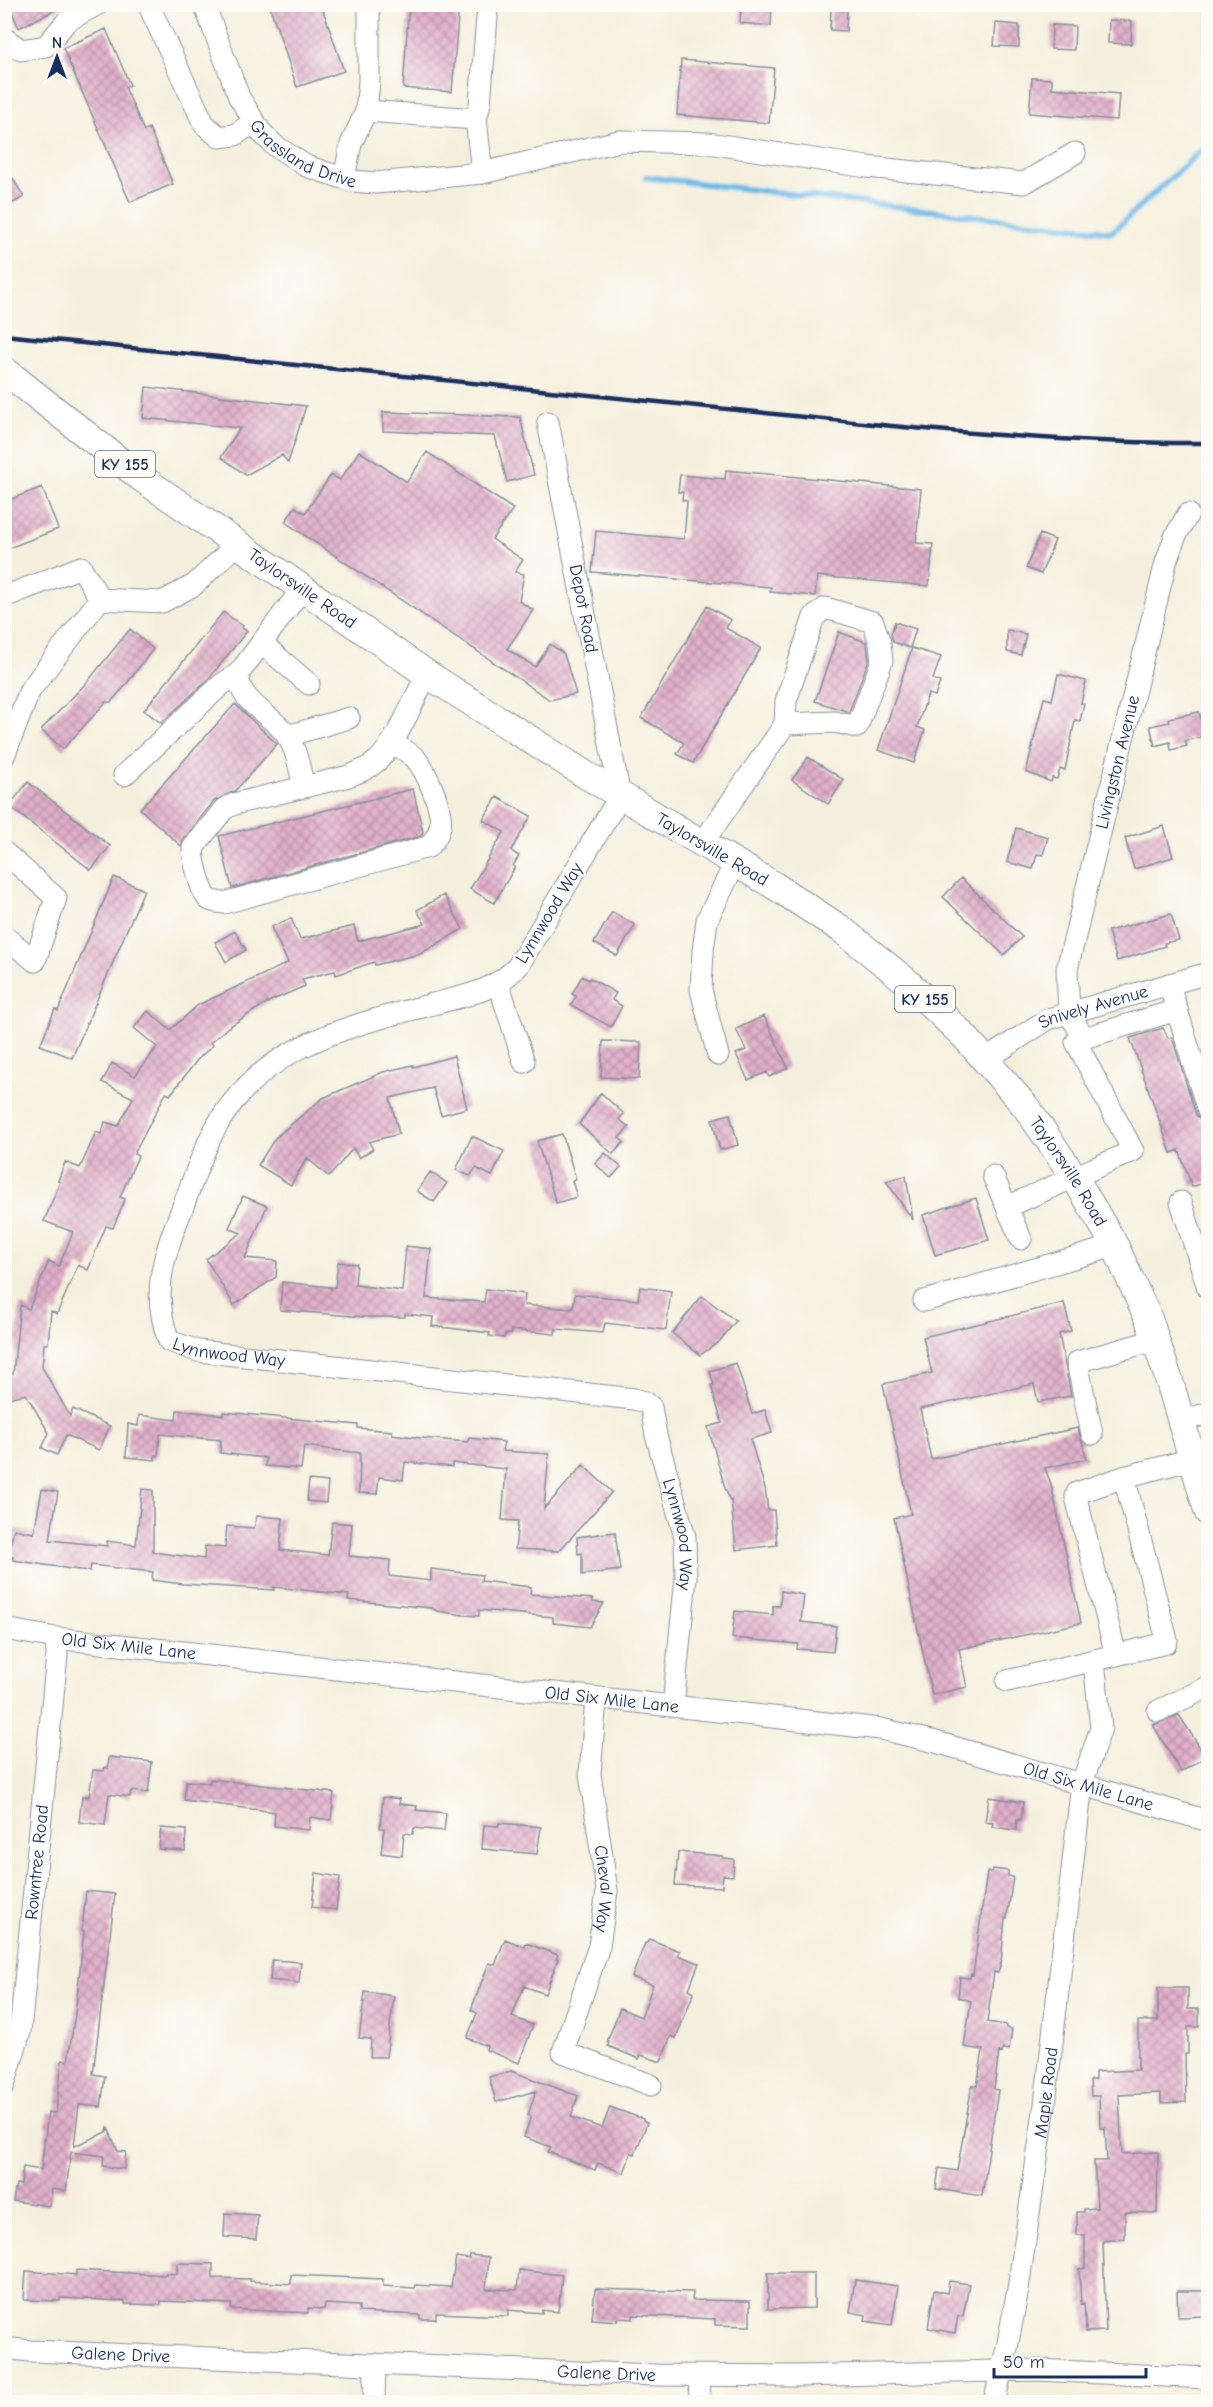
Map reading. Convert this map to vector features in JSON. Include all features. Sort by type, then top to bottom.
[{"type":"main road","name":"Taylorsville Road","points":[[4,370],[140,477],[302,590],[427,674],[620,796],[735,863],[841,929],[906,981],[965,1037],[1026,1107],[1075,1178],[1115,1246],[1149,1320],[1209,1512]]},
{"type":"street","points":[[4,38],[21,50],[46,45],[67,21],[98,4]]},
{"type":"street","points":[[148,4],[204,124],[219,137],[236,135],[254,123]]},
{"type":"street","name":"Grassland Drive","points":[[204,4],[239,97],[254,123],[274,145],[288,156],[306,166],[344,178],[376,183],[482,173],[619,141],[708,143],[867,167],[1024,183],[1075,153]]},
{"type":"street","points":[[344,178],[351,144],[366,111],[369,81],[369,4]]},
{"type":"street","points":[[482,173],[476,119],[480,104],[487,17]]},
{"type":"street","points":[[366,111],[476,119]]},
{"type":"street","name":"Depot Road","points":[[548,422],[620,796]]},
{"type":"street","name":"Livingston Avenue","points":[[1069,1013],[1067,969],[1166,562],[1174,537],[1188,514]]},
{"type":"street","points":[[100,599],[162,602],[194,585],[236,545]]},
{"type":"street","points":[[4,597],[81,567],[100,599]]},
{"type":"street","points":[[124,775],[221,685],[239,673],[302,590]]},
{"type":"street","points":[[4,756],[30,690],[100,599]]},
{"type":"street","points":[[702,844],[785,724],[786,701],[813,617],[826,608],[873,622],[880,643],[882,661],[857,727],[835,722],[785,724]]},
{"type":"street","points":[[261,643],[309,684]]},
{"type":"street","points":[[239,673],[238,680],[242,693],[287,736],[294,748],[304,786]]},
{"type":"street","points":[[391,743],[414,757],[424,771],[440,810],[441,825],[437,837],[428,847],[224,903],[211,901],[206,896],[193,856],[193,848],[224,809],[234,804],[364,770],[379,760],[391,743],[427,674]]},
{"type":"street","points":[[287,736],[349,718]]},
{"type":"street","name":"Lynnwood Way","points":[[620,796],[518,966],[506,979],[473,994],[342,1028],[295,1050],[244,1090],[214,1131],[165,1251],[160,1284],[163,1326],[169,1341],[198,1351],[645,1402],[651,1407],[656,1435],[685,1537],[686,1577],[674,1706]]},
{"type":"street","points":[[4,852],[56,898],[35,961],[4,936]]},
{"type":"street","points":[[718,1055],[701,990],[703,951],[707,920],[735,863]]},
{"type":"street","name":"Snively Avenue","points":[[985,1060],[1048,1019],[1209,973]]},
{"type":"street","points":[[498,982],[524,1062]]},
{"type":"street","points":[[1169,984],[1208,1111]]},
{"type":"street","points":[[1007,1207],[1133,1151],[1076,1042],[1177,1010]]},
{"type":"street","points":[[1069,1013],[1084,1038]]},
{"type":"street","points":[[993,1176],[1022,1239]]},
{"type":"street","points":[[1181,1202],[1209,1288]]},
{"type":"street","points":[[924,1301],[1115,1246]]},
{"type":"street","points":[[1092,1434],[1077,1362],[1155,1340]]},
{"type":"street","points":[[1182,1421],[1209,1413]]},
{"type":"street","points":[[1116,1656],[1076,1497],[1077,1493],[1124,1477],[1193,1460]]},
{"type":"street","points":[[1007,1681],[1163,1644],[1167,1640],[1124,1477]]},
{"type":"street","name":"Old Six Mile Lane","points":[[4,1629],[56,1638],[881,1729],[936,1742],[1209,1821]]},
{"type":"street","name":"Rowntree Road","points":[[4,2085],[22,2021],[57,1656],[56,1638]]},
{"type":"street","name":"Maple Road","points":[[994,2403],[1017,2289],[1045,2104],[1082,1783],[1101,1728],[1094,1660]]},
{"type":"street","points":[[1158,1711],[1208,1687]]},
{"type":"street","name":"Cheval Way","points":[[596,1698],[590,1774],[607,1892],[599,1946],[563,2052],[651,2085]]},
{"type":"street","name":"Galene Drive","points":[[4,2348],[30,2351],[699,2376],[798,2376],[1002,2370],[1209,2378]]},
{"type":"street","points":[[374,2403],[375,2364]]},
{"type":"street","points":[[699,2376],[700,2403]]},
{"type":"building","points":[[8,4],[67,4],[19,28]]},
{"type":"building","points":[[269,4],[321,4],[344,71],[297,87]]},
{"type":"building","points":[[409,4],[459,4],[452,92],[403,88]]},
{"type":"building","points":[[741,4],[772,4],[771,26],[740,23]]},
{"type":"building","points":[[831,9],[847,10],[846,31],[830,30]]},
{"type":"building","points":[[1109,20],[1132,21],[1131,44],[1108,43]]},
{"type":"building","points":[[996,23],[1019,25],[1019,47],[994,46]]},
{"type":"building","points":[[1052,25],[1075,26],[1074,50],[1051,49]]},
{"type":"building","points":[[106,29],[130,85],[125,87],[144,131],[149,128],[173,184],[130,202],[63,48]]},
{"type":"building","points":[[681,60],[774,68],[769,123],[677,115]]},
{"type":"building","points":[[1032,78],[1052,79],[1052,88],[1119,94],[1117,120],[1029,113]]},
{"type":"building","points":[[4,164],[24,197],[4,208]]},
{"type":"building","points":[[146,387],[306,406],[288,463],[282,455],[246,475],[221,457],[240,428],[143,418]]},
{"type":"building","points":[[383,412],[520,417],[534,475],[507,482],[495,436],[383,431]]},
{"type":"building","points":[[359,451],[407,482],[427,452],[513,509],[492,539],[523,560],[515,572],[524,574],[519,601],[533,610],[507,649],[535,667],[550,644],[564,654],[576,694],[550,700],[285,522],[295,507],[305,513],[331,475],[340,480]]},
{"type":"building","points":[[726,470],[921,489],[916,543],[933,544],[929,586],[817,576],[815,596],[770,592],[771,587],[592,572],[596,531],[684,539],[687,501],[682,500],[683,492],[678,492],[680,475],[725,479]]},
{"type":"building","points":[[42,487],[58,529],[4,550],[4,502]]},
{"type":"building","points":[[1040,534],[1055,540],[1041,574],[1026,568]]},
{"type":"building","points":[[707,606],[731,620],[726,628],[761,648],[693,763],[677,754],[684,743],[641,718]]},
{"type":"building","points":[[223,612],[247,631],[207,681],[161,723],[144,710]]},
{"type":"building","points":[[895,622],[916,629],[910,648],[893,642],[891,634]]},
{"type":"building","points":[[130,629],[153,649],[111,702],[106,702],[63,749],[41,730],[88,681]]},
{"type":"building","points":[[1007,630],[1026,634],[1021,655],[1007,652]]},
{"type":"building","points":[[839,632],[866,642],[869,659],[849,712],[815,701]]},
{"type":"building","points":[[912,648],[941,657],[933,679],[940,682],[935,696],[928,694],[917,727],[925,730],[914,763],[878,750]]},
{"type":"building","points":[[1058,674],[1086,681],[1080,721],[1075,720],[1065,770],[1060,769],[1057,779],[1052,778],[1051,782],[1026,772],[1044,698],[1052,700]]},
{"type":"building","points":[[235,704],[277,744],[235,791],[214,801],[183,840],[181,846],[140,809]]},
{"type":"building","points":[[1199,712],[1205,736],[1185,741],[1187,746],[1171,750],[1170,742],[1155,746],[1150,726],[1170,722],[1169,718]]},
{"type":"building","points":[[808,757],[844,780],[828,804],[792,780]]},
{"type":"building","points":[[28,782],[110,846],[91,870],[9,806]]},
{"type":"building","points":[[413,789],[423,832],[421,836],[232,888],[219,836]]},
{"type":"building","points":[[497,797],[531,816],[511,851],[519,856],[513,866],[515,867],[494,903],[470,889],[504,832],[483,820]]},
{"type":"building","points":[[1164,826],[1173,857],[1134,869],[1125,838]]},
{"type":"building","points":[[1016,828],[1048,837],[1043,855],[1037,854],[1033,869],[1007,862]]},
{"type":"building","points":[[114,877],[144,890],[72,1058],[40,1045],[55,1009],[58,1011]]},
{"type":"building","points":[[961,878],[1022,937],[1004,955],[943,897]]},
{"type":"building","points":[[444,895],[463,929],[420,954],[375,965],[374,962],[336,975],[335,971],[302,979],[305,986],[268,1002],[227,1028],[210,1043],[213,1045],[198,1059],[170,1095],[166,1093],[134,1154],[138,1156],[120,1197],[125,1199],[113,1228],[106,1226],[88,1270],[78,1265],[57,1314],[51,1311],[48,1344],[44,1344],[42,1367],[70,1416],[73,1409],[110,1426],[99,1450],[66,1435],[57,1455],[42,1448],[49,1433],[26,1394],[4,1399],[4,1376],[13,1374],[20,1305],[29,1309],[49,1261],[59,1266],[73,1232],[44,1221],[60,1182],[58,1181],[65,1162],[80,1168],[96,1132],[101,1134],[105,1122],[118,1126],[133,1098],[102,1082],[112,1063],[135,1076],[157,1047],[134,1028],[148,1011],[170,1030],[198,1005],[288,963],[271,927],[291,918],[300,939],[354,926],[358,941],[425,924],[417,910]]},
{"type":"building","points":[[612,912],[635,925],[617,956],[594,943]]},
{"type":"building","points":[[1171,914],[1179,940],[1164,943],[1165,946],[1117,961],[1108,931]]},
{"type":"building","points":[[235,931],[246,950],[226,962],[215,942]]},
{"type":"building","points":[[582,976],[616,993],[612,1000],[622,1006],[611,1027],[571,1005],[576,996],[572,994]]},
{"type":"building","points":[[764,1016],[788,1068],[769,1077],[767,1072],[748,1080],[736,1054],[746,1050],[736,1029]]},
{"type":"building","points":[[1163,1028],[1168,1038],[1172,1037],[1196,1115],[1203,1122],[1209,1139],[1209,1181],[1192,1187],[1179,1150],[1171,1153],[1130,1038]]},
{"type":"building","points":[[603,1041],[641,1042],[639,1079],[601,1077]]},
{"type":"building","points":[[454,1056],[467,1108],[441,1115],[433,1088],[390,1098],[399,1134],[369,1142],[373,1149],[359,1158],[353,1148],[329,1177],[307,1158],[291,1185],[258,1165],[275,1138],[323,1098],[383,1072]]},
{"type":"building","points":[[601,1093],[624,1114],[619,1119],[629,1127],[619,1138],[624,1142],[613,1154],[579,1124]]},
{"type":"building","points":[[730,1114],[738,1145],[720,1150],[712,1119]]},
{"type":"building","points":[[562,1134],[576,1179],[572,1181],[577,1197],[556,1203],[537,1141]]},
{"type":"building","points":[[472,1136],[504,1151],[492,1176],[476,1168],[470,1176],[456,1170]]},
{"type":"building","points":[[605,1153],[621,1167],[611,1178],[595,1164]]},
{"type":"building","points":[[430,1172],[447,1183],[434,1202],[417,1191]]},
{"type":"building","points":[[906,1176],[913,1220],[886,1181]]},
{"type":"building","points":[[243,1196],[267,1206],[245,1258],[277,1261],[276,1277],[234,1305],[206,1259],[241,1233],[229,1228]]},
{"type":"building","points":[[976,1198],[989,1240],[935,1255],[923,1215]]},
{"type":"building","points":[[406,1246],[431,1249],[426,1298],[484,1302],[486,1289],[525,1294],[524,1305],[573,1309],[575,1294],[638,1300],[640,1287],[671,1291],[666,1330],[605,1323],[603,1333],[556,1329],[555,1334],[511,1330],[511,1334],[505,1334],[504,1338],[489,1336],[490,1333],[432,1326],[433,1317],[405,1314],[405,1317],[364,1317],[280,1310],[282,1282],[330,1287],[331,1289],[335,1287],[338,1262],[357,1264],[355,1285],[402,1291]]},
{"type":"building","points":[[702,1296],[736,1321],[719,1342],[700,1355],[672,1333]]},
{"type":"building","points":[[1064,1303],[1071,1331],[1059,1334],[1071,1396],[1038,1402],[1034,1384],[920,1409],[931,1459],[1078,1428],[1087,1459],[1045,1468],[1051,1484],[1081,1623],[959,1649],[967,1687],[932,1695],[894,1518],[911,1514],[883,1384],[932,1373],[923,1337]]},
{"type":"building","points":[[736,1363],[752,1414],[765,1410],[772,1433],[751,1439],[751,1442],[765,1488],[768,1510],[774,1510],[777,1545],[736,1550],[731,1500],[725,1488],[708,1427],[722,1423],[711,1385],[714,1385],[710,1371]]},
{"type":"building","points":[[177,1410],[224,1415],[224,1412],[358,1425],[358,1428],[392,1431],[392,1434],[422,1438],[468,1442],[469,1438],[504,1442],[502,1451],[549,1454],[544,1509],[583,1465],[612,1492],[559,1551],[515,1549],[518,1521],[502,1520],[506,1469],[452,1463],[452,1467],[405,1462],[403,1480],[379,1477],[377,1494],[359,1493],[360,1453],[304,1446],[301,1469],[265,1466],[266,1458],[220,1453],[221,1440],[160,1434],[158,1456],[155,1455],[155,1460],[126,1457],[128,1424],[138,1426],[139,1415],[176,1420]]},
{"type":"building","points":[[309,1480],[328,1482],[326,1503],[307,1501]]},
{"type":"building","points":[[42,1489],[58,1492],[50,1540],[107,1546],[107,1541],[136,1545],[142,1489],[153,1490],[153,1552],[204,1559],[205,1546],[225,1548],[227,1526],[254,1528],[257,1516],[283,1518],[280,1550],[328,1555],[332,1522],[352,1524],[349,1556],[390,1560],[389,1576],[431,1581],[431,1569],[482,1575],[481,1581],[531,1587],[530,1594],[593,1599],[593,1602],[604,1603],[590,1627],[553,1623],[553,1617],[479,1610],[479,1616],[463,1615],[431,1608],[348,1600],[349,1595],[274,1587],[274,1590],[183,1584],[152,1580],[153,1572],[91,1565],[90,1571],[13,1560],[13,1557],[7,1556],[14,1529],[34,1533]]},
{"type":"building","points":[[615,1532],[620,1570],[582,1575],[582,1553],[578,1554],[577,1537]]},
{"type":"building","points":[[781,1591],[804,1595],[801,1622],[836,1626],[833,1652],[797,1649],[798,1644],[732,1638],[735,1611],[773,1615],[773,1606],[780,1606]]},
{"type":"building","points":[[1179,1715],[1206,1757],[1181,1772],[1153,1725]]},
{"type":"building","points":[[109,1757],[152,1762],[148,1793],[131,1791],[130,1797],[109,1794],[105,1825],[79,1822],[82,1796],[89,1797],[93,1770],[104,1771],[105,1767],[108,1768]]},
{"type":"building","points":[[210,1779],[334,1793],[331,1820],[310,1817],[309,1830],[274,1826],[275,1812],[184,1800],[186,1781],[210,1783]]},
{"type":"building","points":[[383,1797],[400,1799],[399,1804],[417,1806],[416,1810],[446,1813],[444,1831],[414,1828],[413,1834],[404,1833],[402,1856],[381,1853],[384,1828],[380,1828]]},
{"type":"building","points":[[989,1797],[1023,1802],[1021,1820],[1017,1820],[1016,1830],[992,1827],[993,1823],[985,1822]]},
{"type":"building","points":[[499,1823],[541,1827],[537,1854],[482,1849],[484,1825],[498,1826]]},
{"type":"building","points":[[161,1828],[186,1830],[185,1851],[159,1849]]},
{"type":"building","points":[[678,1852],[734,1859],[733,1876],[723,1875],[722,1887],[675,1885]]},
{"type":"building","points":[[993,1869],[1008,1871],[1008,1876],[1013,1877],[1007,1918],[1005,1918],[1001,1963],[998,1973],[994,1972],[987,2022],[1006,2025],[1006,2028],[1012,2029],[1009,2050],[1003,2049],[1002,2053],[999,2052],[994,2089],[998,2090],[982,2196],[936,2189],[939,2168],[957,2171],[972,2085],[977,2086],[983,2050],[964,2047],[971,2001],[958,1997],[960,1977],[970,1978],[971,1974],[973,1975],[987,1872],[992,1872]]},
{"type":"building","points":[[316,1873],[340,1877],[336,1910],[312,1907]]},
{"type":"building","points":[[86,1891],[115,1894],[93,2074],[105,2076],[101,2107],[79,2105],[74,2146],[107,2132],[108,2128],[118,2151],[126,2152],[124,2169],[103,2166],[104,2156],[71,2152],[66,2191],[52,2189],[49,2206],[13,2201],[16,2184],[21,2185],[23,2167],[41,2170],[48,2112],[56,2113],[62,2060],[68,2061],[76,2007]]},
{"type":"building","points":[[505,1939],[525,1947],[526,1943],[558,1955],[545,1994],[524,1986],[512,2017],[533,2025],[519,2063],[486,2050],[487,2046],[467,2038],[477,2013],[471,2010],[489,1963],[495,1965]]},
{"type":"building","points":[[649,1939],[680,1951],[678,1955],[699,1963],[689,1989],[694,1992],[676,2038],[671,2036],[661,2062],[641,2055],[639,2059],[608,2046],[609,2042],[607,2042],[620,2008],[641,2017],[653,1985],[632,1977],[645,1943]]},
{"type":"building","points":[[272,1960],[301,1962],[299,1983],[270,1980]]},
{"type":"building","points":[[1158,1988],[1188,1988],[1188,2009],[1199,2009],[1199,2027],[1188,2027],[1188,2054],[1185,2054],[1186,2102],[1161,2103],[1161,2093],[1119,2095],[1122,2154],[1158,2152],[1157,2213],[1125,2212],[1125,2239],[1103,2241],[1106,2331],[1086,2332],[1084,2303],[1081,2304],[1079,2269],[1085,2268],[1085,2235],[1077,2235],[1077,2212],[1097,2208],[1094,2161],[1107,2161],[1105,2128],[1100,2128],[1099,2096],[1091,2096],[1090,2080],[1095,2080],[1095,2072],[1138,2070],[1138,2021],[1158,2021]]},
{"type":"building","points":[[365,1992],[394,1996],[386,2057],[370,2057],[371,2039],[359,2038]]},
{"type":"building","points":[[511,2071],[578,2096],[571,2117],[602,2128],[610,2107],[643,2119],[647,2123],[635,2154],[631,2153],[624,2173],[598,2163],[595,2170],[548,2152],[551,2147],[524,2137],[536,2091],[496,2102],[489,2077]]},
{"type":"building","points":[[225,2213],[258,2215],[256,2239],[224,2237]]},
{"type":"building","points":[[470,2255],[489,2257],[486,2289],[517,2290],[519,2270],[562,2275],[558,2312],[508,2310],[508,2316],[436,2313],[436,2319],[420,2319],[420,2315],[359,2312],[359,2306],[325,2304],[324,2309],[308,2308],[308,2313],[231,2309],[232,2304],[161,2301],[161,2305],[125,2304],[125,2301],[60,2298],[60,2301],[24,2300],[26,2271],[76,2275],[76,2270],[166,2275],[166,2273],[177,2274],[177,2263],[213,2264],[213,2278],[250,2279],[250,2281],[291,2284],[291,2275],[383,2279],[383,2286],[451,2287],[456,2257],[469,2259]]},
{"type":"building","points":[[768,2273],[814,2273],[814,2308],[768,2309]]},
{"type":"building","points":[[855,2280],[898,2286],[892,2325],[865,2321],[866,2315],[850,2312]]},
{"type":"building","points":[[949,2281],[969,2284],[963,2317],[958,2316],[955,2333],[928,2328],[934,2290],[947,2293]]},
{"type":"building","points":[[595,2289],[693,2292],[692,2300],[750,2301],[750,2326],[715,2325],[715,2319],[633,2315],[633,2319],[617,2318],[617,2321],[592,2319]]},
{"type":"building","points":[[1177,2291],[1209,2291],[1209,2316],[1178,2317]]},
{"type":"waterway","points":[[646,177],[1112,232],[1208,144]]},
{"type":"railway","points":[[4,335],[931,430],[1090,441],[1208,443]]}]
